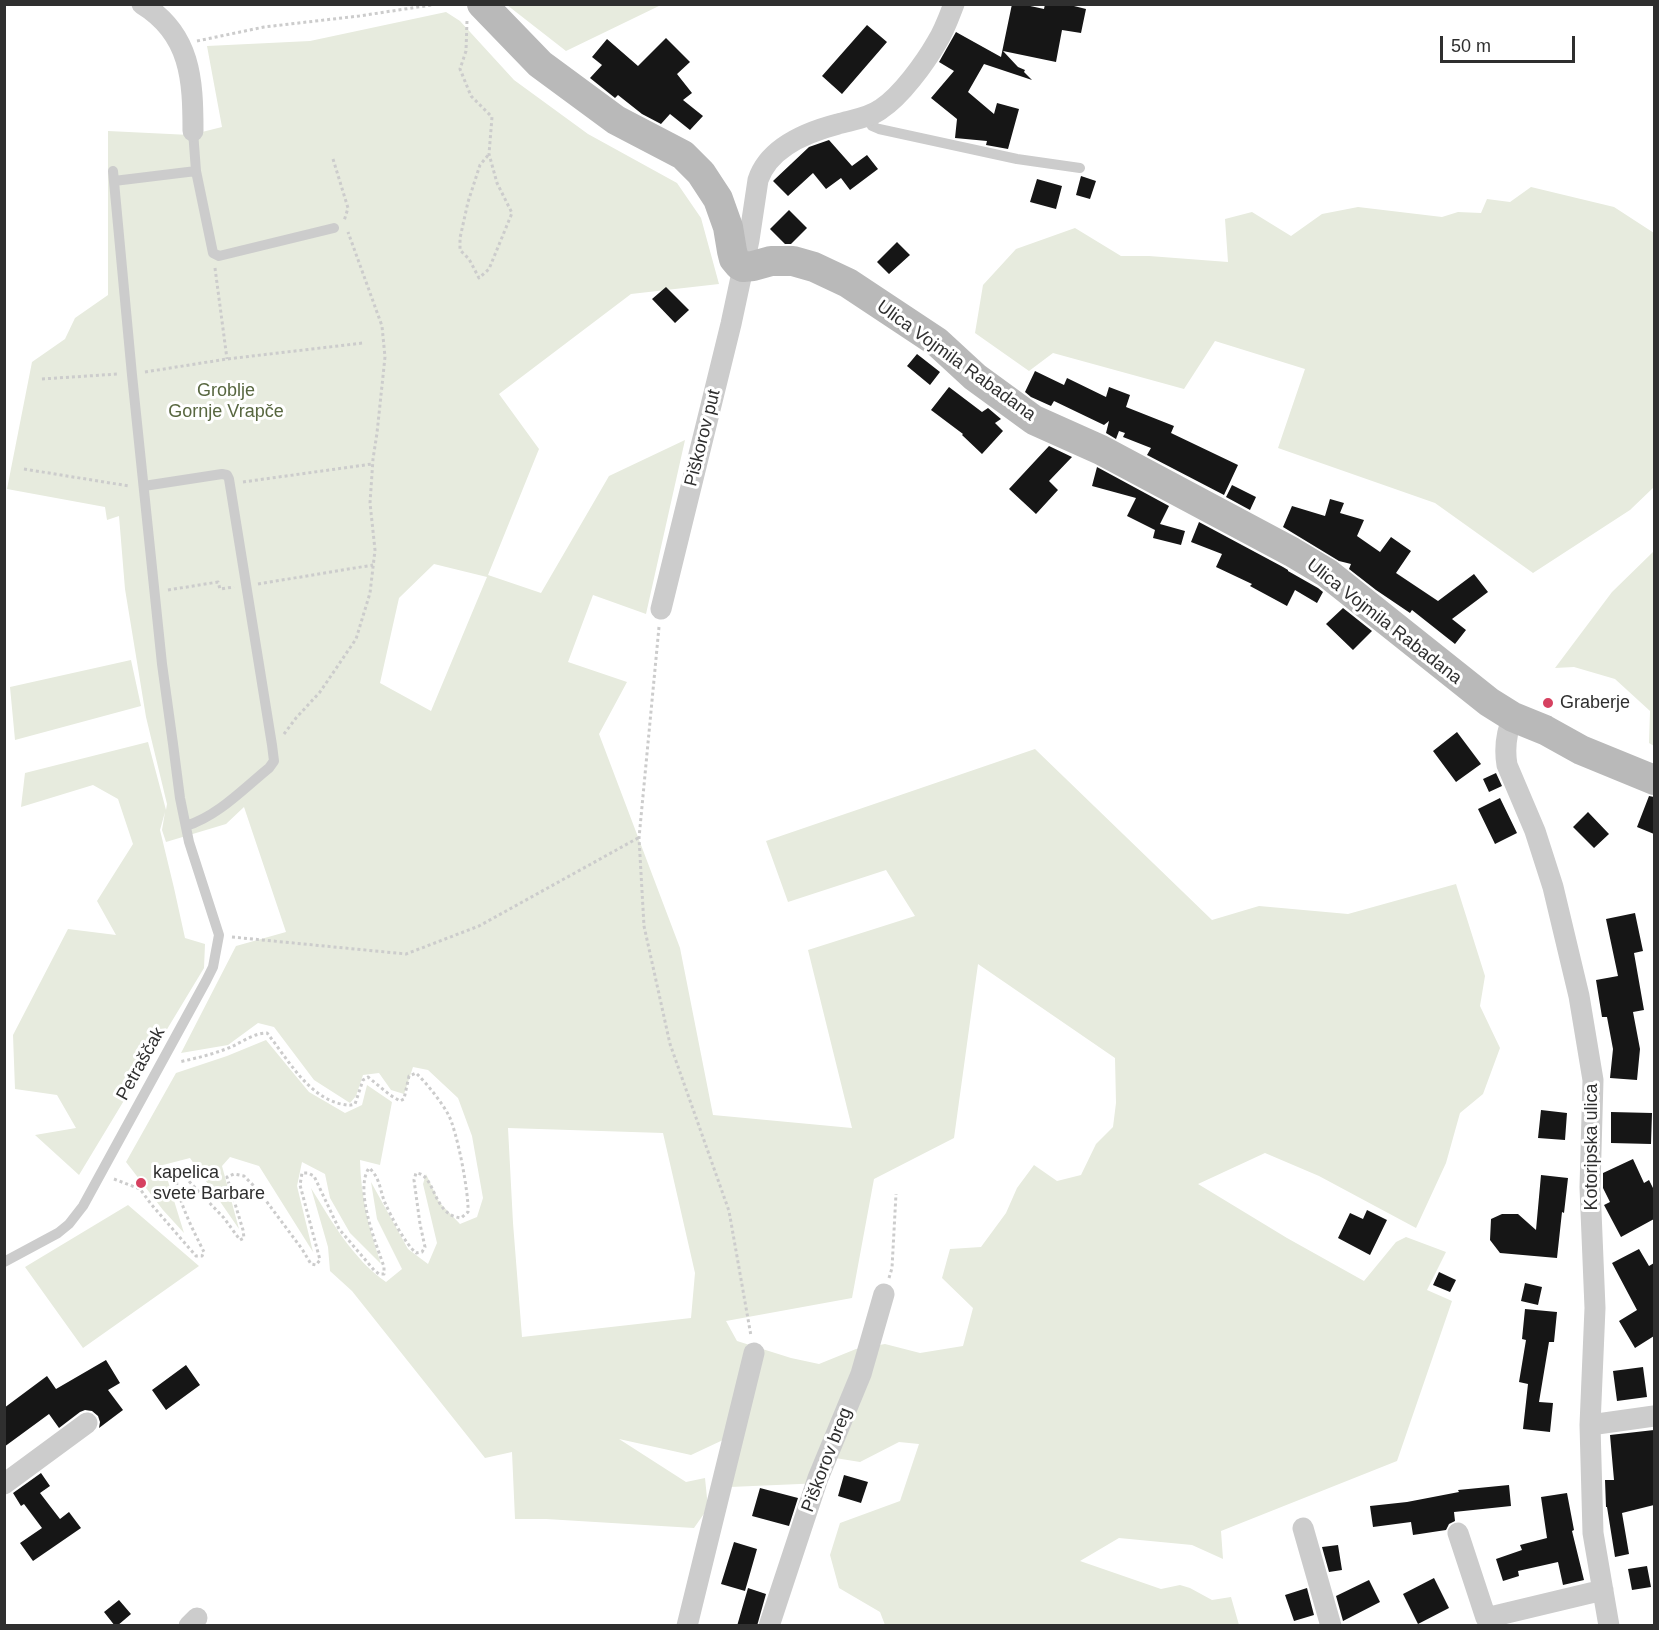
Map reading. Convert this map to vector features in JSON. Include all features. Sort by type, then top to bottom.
[{"type":"street","points":[[142,4],[156,13],[171,28],[181,45],[190,74],[193,95],[193,131]]},
{"type":"street","name":"Piškorov put","points":[[661,609],[731,324],[761,171],[770,158],[799,138],[826,127],[867,117],[891,102],[905,87],[937,43],[954,4]]},
{"type":"street","points":[[474,10],[540,64],[616,120],[683,155],[701,173],[718,199],[728,227],[734,259],[743,267]]},
{"type":"street","name":"Ulica Vojmila Rabadana","points":[[743,267],[771,261],[792,261],[814,267],[848,283],[937,342],[975,376],[1034,420],[1101,450],[1327,573],[1466,686],[1514,717]]},
{"type":"street","points":[[1514,717],[1545,730],[1581,750],[1654,780]]},
{"type":"street","name":"Kotoripska ulica","points":[[1514,717],[1505,742],[1507,765],[1535,831],[1553,886],[1580,996],[1593,1080],[1590,1187],[1594,1308],[1590,1425],[1593,1533],[1609,1626]]},
{"type":"street","name":"Piškorov breg","points":[[769,1626],[818,1478],[861,1374],[884,1294]]},
{"type":"street","points":[[687,1626],[754,1353]]},
{"type":"street","points":[[1590,1425],[1654,1416]]},
{"type":"street","points":[[4,1484],[87,1424]]},
{"type":"street","points":[[1303,1528],[1331,1626]]},
{"type":"street","points":[[1458,1533],[1486,1618],[1603,1590]]},
{"type":"lane","points":[[867,117],[872,126],[879,129],[1017,159],[1080,168]]},
{"type":"lane","points":[[193,131],[196,171],[213,254],[219,256],[339,226]]},
{"type":"lane","name":"Petraščak","points":[[4,1262],[58,1233],[69,1224],[83,1206],[213,967],[219,935],[189,842],[172,744],[113,176],[196,171]]},
{"type":"lane","points":[[144,486],[227,475],[273,750],[274,761],[269,768],[214,813],[186,826]]},
{"type":"path","points":[[181,45],[264,27],[438,4]]},
{"type":"path","points":[[474,10],[460,69],[471,96],[492,117],[489,154],[497,183],[512,213],[489,269],[479,278],[469,259],[460,250],[460,238],[480,165],[489,154]]},
{"type":"path","points":[[333,159],[348,208],[339,226]]},
{"type":"path","points":[[273,750],[296,718],[320,692],[356,639],[370,593],[375,550],[370,503],[372,464],[385,357],[382,326],[346,230]]},
{"type":"path","points":[[216,255],[214,260],[227,359]]},
{"type":"path","points":[[42,379],[132,375],[227,359],[363,343]]},
{"type":"path","points":[[230,484],[372,464]]},
{"type":"path","points":[[24,469],[127,486],[144,486]]},
{"type":"path","points":[[155,592],[218,582],[220,589],[373,565]]},
{"type":"path","points":[[661,609],[639,838],[644,926],[670,1044],[729,1211],[754,1353]]},
{"type":"path","points":[[219,935],[406,954],[479,926],[639,838]]},
{"type":"path","points":[[100,1174],[140,1189],[150,1204],[196,1256],[202,1256],[204,1252],[175,1183],[177,1176],[183,1175],[224,1218],[240,1240],[244,1238],[243,1230],[227,1176],[234,1174],[244,1176],[258,1190],[311,1264],[316,1265],[320,1260],[300,1185],[302,1173],[308,1173],[314,1176],[339,1230],[379,1274],[384,1274],[384,1267],[370,1225],[364,1194],[364,1175],[369,1168],[376,1173],[384,1202],[409,1246],[416,1253],[422,1252],[425,1247],[414,1180],[416,1173],[421,1173],[427,1178],[441,1208],[456,1218],[461,1218],[468,1212],[469,1200],[458,1145],[449,1116],[416,1073],[409,1076],[404,1099],[400,1101],[368,1077],[363,1080],[355,1104],[351,1106],[333,1102],[313,1090],[267,1033],[261,1033],[230,1048],[197,1058],[159,1065]]},
{"type":"path","points":[[884,1294],[891,1268],[896,1194]]},
{"type":"green space","points":[[507,5],[661,5],[566,51]]},
{"type":"green space","name":"Groblje Gornje Vrapče","points":[[446,12],[460,21],[514,80],[588,134],[677,183],[701,218],[719,284],[631,294],[499,394],[539,449],[488,575],[541,593],[609,476],[685,440],[646,614],[593,595],[568,662],[627,682],[599,734],[680,948],[713,1115],[852,1128],[808,950],[915,916],[886,870],[788,902],[766,841],[1035,749],[1212,920],[1259,906],[1348,914],[1456,884],[1485,976],[1480,1006],[1500,1048],[1483,1094],[1460,1113],[1446,1163],[1416,1228],[1319,1176],[1265,1153],[1198,1184],[1364,1281],[1396,1242],[1406,1237],[1446,1252],[1427,1290],[1452,1301],[1397,1461],[1221,1531],[1223,1559],[1192,1545],[1119,1538],[1080,1561],[1161,1589],[1180,1585],[1212,1600],[1231,1597],[1239,1625],[885,1625],[880,1612],[839,1588],[830,1555],[840,1523],[900,1501],[919,1444],[899,1442],[860,1462],[829,1457],[823,1483],[730,1487],[723,1440],[691,1455],[619,1439],[686,1482],[705,1478],[708,1508],[694,1528],[515,1519],[512,1452],[485,1458],[352,1291],[330,1271],[328,1247],[311,1188],[353,1251],[386,1282],[402,1269],[377,1219],[371,1182],[408,1249],[428,1264],[437,1243],[423,1184],[426,1174],[439,1202],[460,1224],[477,1217],[483,1198],[472,1136],[458,1098],[428,1070],[413,1067],[404,1094],[391,1090],[379,1073],[363,1075],[356,1096],[350,1103],[314,1080],[274,1027],[258,1023],[228,1045],[181,1053],[236,946],[286,932],[244,807],[226,824],[166,842],[162,830],[165,812],[160,830],[185,938],[205,944],[204,968],[79,1175],[35,1135],[76,1128],[57,1095],[15,1089],[13,1035],[68,929],[116,935],[97,901],[133,844],[118,799],[93,785],[21,807],[25,773],[148,742],[166,810],[167,804],[146,717],[125,589],[119,516],[107,520],[105,507],[7,489],[32,362],[65,339],[75,318],[108,295],[108,131],[190,135],[222,127],[207,46],[310,41]],"holes":[[[434,564],[487,577],[431,711],[380,683],[399,598]],[[978,964],[1115,1058],[1116,1103],[1113,1127],[1096,1144],[1081,1175],[1057,1181],[1034,1165],[1017,1188],[1006,1213],[981,1247],[950,1249],[942,1278],[973,1308],[963,1346],[920,1353],[885,1344],[856,1349],[819,1364],[737,1341],[726,1321],[852,1298],[874,1179],[954,1138]],[[508,1128],[663,1133],[695,1273],[691,1318],[522,1337]]]},
{"type":"green space","points":[[1531,187],[1614,207],[1654,233],[1654,487],[1630,510],[1533,573],[1435,503],[1278,448],[1305,369],[1215,341],[1184,389],[1053,353],[1029,371],[975,333],[983,285],[1016,249],[1075,228],[1121,256],[1228,262],[1225,219],[1252,212],[1291,236],[1322,214],[1358,207],[1442,217],[1458,212],[1481,213],[1487,199],[1510,202]]},
{"type":"green space","points":[[1654,551],[1654,746],[1649,743],[1650,711],[1615,679],[1574,667],[1555,668],[1612,592]]},
{"type":"green space","points":[[131,660],[141,706],[15,740],[10,687]]},
{"type":"green space","points":[[266,1040],[309,1092],[345,1113],[362,1105],[367,1085],[392,1102],[380,1165],[360,1160],[366,1213],[381,1264],[350,1233],[330,1198],[325,1174],[302,1162],[297,1186],[313,1252],[259,1166],[230,1157],[222,1166],[239,1229],[190,1158],[163,1165],[184,1233],[126,1162],[176,1073]]},
{"type":"green space","points":[[128,1205],[199,1266],[83,1348],[25,1267]]},
{"type":"building","points":[[1012,4],[1044,9],[1045,4],[1066,4],[1086,9],[1081,33],[1062,30],[1056,62],[1003,51],[1018,67],[1025,70],[1024,72],[1032,80],[984,64],[968,92],[994,114],[997,103],[1019,109],[1008,149],[986,145],[987,141],[955,138],[957,119],[931,98],[954,71],[939,62],[956,32],[1001,57]]},
{"type":"building","points":[[867,25],[887,42],[842,94],[822,76]]},
{"type":"building","points":[[666,38],[690,62],[677,74],[692,93],[683,100],[703,116],[690,130],[670,114],[661,124],[642,114],[618,95],[615,98],[590,78],[602,65],[592,57],[607,39],[638,66]]},
{"type":"building","points":[[829,140],[852,166],[867,155],[878,169],[850,190],[841,178],[826,189],[813,173],[788,196],[773,181],[809,147]]},
{"type":"building","points":[[1081,176],[1096,181],[1090,199],[1076,195]]},
{"type":"building","points":[[1037,179],[1062,186],[1056,209],[1030,202]]},
{"type":"building","points":[[789,210],[807,228],[791,244],[785,244],[770,229]]},
{"type":"building","points":[[897,242],[910,255],[889,274],[877,262]]},
{"type":"building","points":[[666,287],[689,310],[675,323],[652,299]]},
{"type":"building","points":[[917,354],[940,372],[930,385],[907,366]]},
{"type":"building","points":[[1035,371],[1064,385],[1067,378],[1106,397],[1109,387],[1130,395],[1126,407],[1174,426],[1171,433],[1238,465],[1224,495],[1147,455],[1151,448],[1123,437],[1125,433],[1119,431],[1116,439],[1106,433],[1109,421],[1104,425],[1054,401],[1051,406],[1031,397],[1025,392]]},
{"type":"building","points":[[949,387],[982,412],[988,408],[1001,419],[995,423],[1003,431],[982,454],[963,434],[931,410]]},
{"type":"building","points":[[1049,446],[1072,457],[1049,481],[1058,490],[1036,514],[1009,489]]},
{"type":"building","points":[[1097,467],[1169,506],[1160,524],[1185,531],[1181,545],[1153,538],[1155,530],[1127,516],[1136,498],[1092,486]]},
{"type":"building","points":[[1232,485],[1256,497],[1250,510],[1226,497]]},
{"type":"building","points":[[1330,499],[1344,503],[1340,513],[1364,520],[1357,536],[1380,552],[1391,537],[1411,551],[1396,573],[1438,601],[1474,574],[1488,592],[1452,619],[1466,630],[1455,644],[1412,610],[1410,613],[1376,590],[1349,569],[1351,564],[1339,561],[1283,527],[1292,506],[1325,516]]},
{"type":"building","points":[[1199,522],[1318,588],[1323,592],[1317,603],[1295,590],[1287,606],[1250,586],[1252,584],[1216,567],[1222,554],[1191,542]]},
{"type":"building","points":[[1343,608],[1372,631],[1353,650],[1326,624]]},
{"type":"building","points":[[1457,732],[1481,764],[1456,782],[1433,751]]},
{"type":"building","points":[[1496,773],[1502,786],[1489,792],[1483,779]]},
{"type":"building","points":[[1649,796],[1654,797],[1654,834],[1637,827]]},
{"type":"building","points":[[1500,798],[1517,833],[1495,844],[1478,809]]},
{"type":"building","points":[[1588,812],[1609,834],[1594,848],[1573,827]]},
{"type":"building","points":[[1635,913],[1643,951],[1634,953],[1644,1010],[1633,1012],[1640,1049],[1637,1080],[1610,1078],[1613,1049],[1607,1017],[1602,1017],[1596,980],[1618,976],[1606,919]]},
{"type":"building","points":[[1541,1110],[1567,1113],[1565,1140],[1538,1138]]},
{"type":"building","points":[[1611,1112],[1652,1113],[1651,1144],[1611,1143]]},
{"type":"building","points":[[1633,1159],[1644,1183],[1649,1180],[1654,1190],[1654,1219],[1621,1237],[1604,1205],[1610,1202],[1603,1188],[1603,1173]]},
{"type":"building","points":[[1541,1175],[1568,1178],[1557,1258],[1500,1253],[1490,1240],[1491,1219],[1502,1214],[1518,1214],[1536,1230]]},
{"type":"building","points":[[1367,1210],[1387,1220],[1370,1255],[1338,1238],[1350,1213],[1363,1219]]},
{"type":"building","points":[[1639,1249],[1649,1266],[1654,1263],[1654,1336],[1635,1348],[1619,1321],[1637,1310],[1612,1263]]},
{"type":"building","points":[[1439,1272],[1456,1280],[1450,1292],[1433,1285]]},
{"type":"building","points":[[1525,1283],[1542,1287],[1538,1305],[1521,1301]]},
{"type":"building","points":[[1525,1309],[1557,1312],[1554,1342],[1549,1342],[1539,1402],[1553,1403],[1550,1432],[1523,1429],[1528,1384],[1519,1382],[1526,1340],[1522,1339]]},
{"type":"building","points":[[106,1360],[120,1383],[108,1390],[123,1410],[99,1428],[98,1416],[92,1411],[80,1412],[59,1428],[49,1414],[4,1447],[4,1408],[47,1376],[56,1389]]},
{"type":"building","points":[[186,1365],[200,1385],[166,1410],[152,1390]]},
{"type":"building","points":[[1643,1367],[1647,1397],[1617,1401],[1613,1371]]},
{"type":"building","points":[[1654,1430],[1654,1505],[1622,1513],[1629,1554],[1615,1557],[1606,1507],[1605,1480],[1614,1480],[1610,1435]]},
{"type":"building","points":[[41,1473],[50,1486],[40,1493],[60,1519],[69,1512],[81,1528],[33,1561],[20,1543],[42,1528],[24,1504],[21,1506],[13,1493]]},
{"type":"building","points":[[844,1475],[868,1482],[861,1503],[838,1496]]},
{"type":"building","points":[[1509,1485],[1511,1506],[1454,1512],[1455,1521],[1449,1524],[1446,1530],[1413,1535],[1411,1522],[1373,1527],[1370,1506],[1407,1502],[1459,1492],[1458,1490]]},
{"type":"building","points":[[760,1488],[798,1498],[789,1526],[752,1516]]},
{"type":"building","points":[[1567,1493],[1574,1530],[1572,1531],[1584,1580],[1563,1585],[1558,1562],[1518,1571],[1519,1576],[1503,1581],[1496,1559],[1522,1550],[1520,1545],[1547,1538],[1541,1497]]},
{"type":"building","points":[[734,1542],[757,1549],[745,1591],[721,1584]]},
{"type":"building","points":[[1338,1545],[1342,1570],[1329,1572],[1322,1547]]},
{"type":"building","points":[[1647,1566],[1651,1587],[1632,1590],[1628,1569]]},
{"type":"building","points":[[1434,1578],[1449,1608],[1418,1624],[1403,1594]]},
{"type":"building","points":[[1369,1580],[1380,1602],[1343,1621],[1336,1596]]},
{"type":"building","points":[[748,1588],[766,1594],[757,1626],[737,1626]]},
{"type":"building","points":[[1307,1588],[1314,1615],[1294,1621],[1285,1595]]},
{"type":"building","points":[[119,1600],[131,1614],[115,1626],[104,1612]]},
{"type":"place","name":"Graberje","points":[[1548,703]]},
{"type":"place","name":"kapelica svete Barbare","points":[[141,1183]]}]
